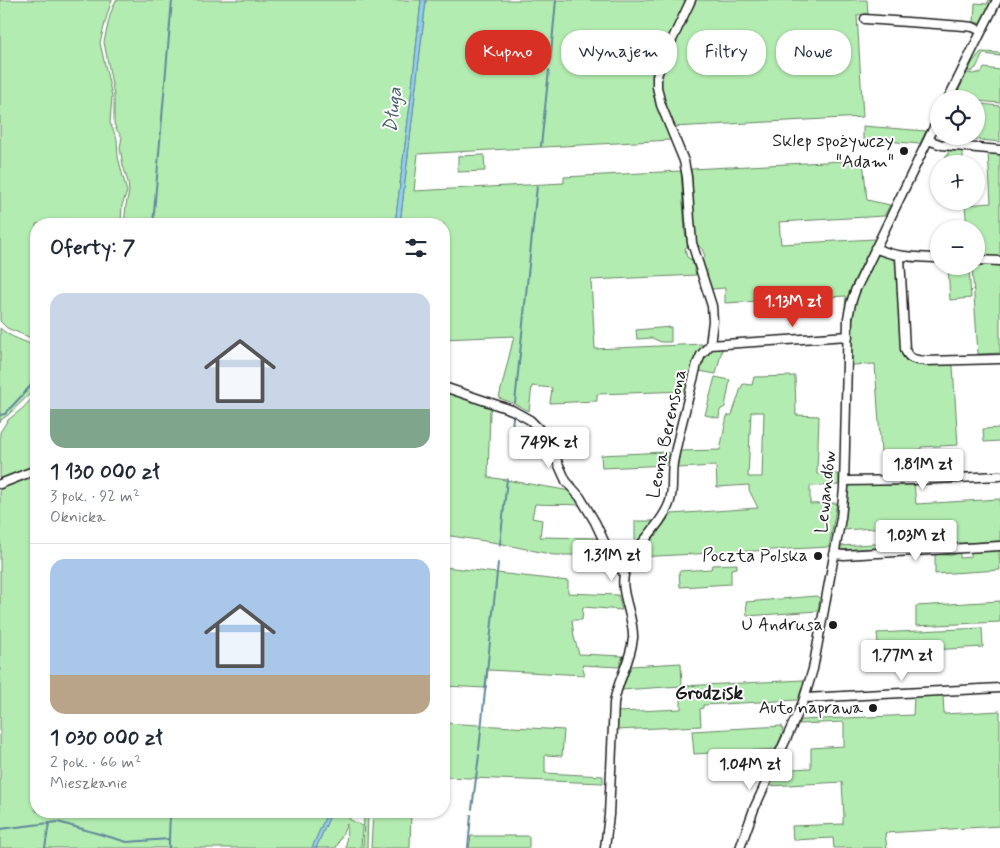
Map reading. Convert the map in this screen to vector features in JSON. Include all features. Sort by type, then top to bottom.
[{"type":"street","name":"Leona Berensona","points":[[625,572],[632,558],[664,514],[670,502],[673,466],[697,364],[701,355],[710,345],[713,326],[710,298],[692,243],[687,174],[678,146],[661,106],[657,87],[662,61],[691,0]]},
{"type":"street","points":[[952,90],[996,0]]},
{"type":"street","points":[[865,19],[964,26],[973,27],[981,31]]},
{"type":"street","name":"Lewandów","points":[[740,848],[754,809],[805,698],[813,669],[845,482],[848,336],[853,294],[930,136]]},
{"type":"street","points":[[928,140],[942,145],[1000,150]]},
{"type":"street","points":[[875,248],[900,257],[930,258]]},
{"type":"street","points":[[900,257],[906,353],[917,360],[926,361],[1000,359]]},
{"type":"street","points":[[985,260],[1000,261]]},
{"type":"street","points":[[710,345],[848,336]]},
{"type":"street","points":[[450,389],[512,410],[530,420],[539,429],[548,441],[566,481],[580,497],[596,522],[616,566],[625,572],[624,585],[633,636],[614,703],[609,815],[605,848]]},
{"type":"street","points":[[0,484],[30,472]]},
{"type":"street","points":[[845,482],[1000,476]]},
{"type":"street","points":[[834,554],[1000,546]]},
{"type":"street","points":[[805,698],[1000,688]]},
{"type":"green space","points":[[0,0],[112,0],[100,43],[112,96],[110,123],[117,139],[118,157],[127,192],[122,205],[121,218],[30,218],[30,338],[7,328],[0,321]]},
{"type":"green space","points":[[116,0],[421,0],[396,218],[125,218],[129,192],[128,182],[120,148],[122,137],[114,123],[114,95],[104,42],[110,15]]},
{"type":"green space","points":[[426,0],[686,0],[672,30],[561,30],[561,75],[653,75],[654,97],[671,140],[418,154],[414,191],[564,183],[564,177],[681,171],[685,232],[688,245],[685,249],[687,257],[692,260],[696,275],[591,280],[595,349],[702,344],[692,367],[686,391],[597,394],[597,401],[550,403],[552,388],[532,386],[529,411],[499,398],[514,336],[450,339],[450,218],[401,218]]},
{"type":"green space","points":[[694,0],[867,0],[868,14],[857,15],[863,117],[673,127],[662,99],[660,85],[661,75],[677,75],[677,36],[689,10],[692,9],[695,3]]},
{"type":"green space","points":[[989,0],[992,0],[980,23],[974,23],[975,3],[987,4]]},
{"type":"green space","points":[[981,52],[1000,53],[1000,56],[983,54],[976,68],[971,72],[968,71],[973,61]]},
{"type":"green space","points":[[984,68],[1000,70],[1000,103],[985,102],[985,90],[958,90],[967,73],[982,72]]},
{"type":"green space","points":[[985,104],[1000,106],[1000,142],[985,140]]},
{"type":"green space","points":[[863,126],[926,131],[920,144],[863,139]]},
{"type":"green space","points":[[948,150],[963,151],[963,155],[948,155]]},
{"type":"green space","points":[[988,153],[1000,154],[1000,258],[985,257],[985,220],[966,220],[965,210],[985,210],[985,203],[991,203]]},
{"type":"green space","points":[[484,155],[485,171],[458,172],[458,156]]},
{"type":"green space","points":[[863,160],[867,200],[890,205],[884,216],[779,222],[781,244],[875,239],[853,283],[844,318],[846,296],[725,303],[725,288],[711,289],[702,260],[705,256],[697,244],[694,226],[691,169]]},
{"type":"green space","points":[[882,254],[893,260],[898,266],[902,353],[906,361],[917,365],[950,364],[953,366],[958,445],[921,447],[921,450],[881,453],[875,364],[852,365],[852,324],[854,300],[876,256]]},
{"type":"green space","points":[[985,263],[1000,264],[1000,353],[978,354],[973,275],[985,275]]},
{"type":"green space","points":[[949,275],[969,275],[971,298],[950,300]]},
{"type":"green space","points":[[671,327],[671,342],[661,342],[652,338],[637,339],[636,330]]},
{"type":"green space","points":[[0,328],[12,336],[30,344],[30,394],[0,423]]},
{"type":"green space","points":[[723,346],[716,374],[699,371],[704,358],[713,349]]},
{"type":"green space","points":[[795,376],[796,415],[819,416],[817,474],[839,474],[839,485],[810,486],[810,504],[837,503],[829,547],[638,557],[671,514],[758,508],[749,490],[749,485],[717,487],[716,466],[677,468],[680,451],[720,450],[727,416],[732,415],[743,384],[752,385],[754,377]],"holes":[[[751,412],[764,412],[762,477],[748,477]]]},
{"type":"green space","points":[[715,377],[730,380],[725,407],[720,410],[719,418],[705,415]]},
{"type":"green space","points":[[450,393],[493,407],[490,411],[488,477],[571,491],[580,505],[535,504],[532,518],[542,520],[540,537],[597,538],[604,555],[554,555],[498,543],[450,536]]},
{"type":"green space","points":[[30,400],[30,468],[0,481],[0,432],[8,420]]},
{"type":"green space","points":[[1000,428],[1000,441],[984,442],[983,429]]},
{"type":"green space","points":[[666,452],[670,456],[668,465],[602,468],[601,455]]},
{"type":"green space","points":[[30,475],[30,818],[325,818],[312,848],[0,848],[0,487]]},
{"type":"green space","points":[[848,483],[859,485],[914,483],[916,504],[1000,499],[1000,541],[840,550],[840,546],[907,542],[906,526],[843,530]]},
{"type":"green space","points":[[635,521],[654,521],[638,542],[635,541]]},
{"type":"green space","points":[[999,548],[1000,570],[935,574],[935,554],[951,555],[960,553],[960,558],[971,557],[971,550]]},
{"type":"green space","points":[[737,564],[737,568],[731,569],[731,584],[680,587],[679,571],[711,569],[712,565]]},
{"type":"green space","points":[[450,568],[568,581],[568,593],[618,595],[622,610],[583,607],[582,620],[572,620],[579,654],[623,656],[619,667],[582,665],[585,675],[488,670],[486,688],[450,686]]},
{"type":"green space","points":[[816,596],[820,598],[818,611],[747,616],[746,602]]},
{"type":"green space","points":[[1000,601],[1000,622],[916,626],[916,606]]},
{"type":"green space","points":[[982,628],[983,647],[879,653],[877,633]]},
{"type":"green space","points":[[681,663],[682,686],[804,680],[798,700],[703,705],[703,708],[700,709],[701,726],[616,730],[617,712],[681,709],[681,686],[621,690],[630,666]]},
{"type":"green space","points":[[943,695],[944,714],[1000,711],[1000,826],[885,833],[887,848],[834,848],[833,838],[793,840],[792,826],[843,824],[844,817],[842,782],[769,786],[777,770],[811,768],[811,748],[844,746],[844,722],[799,724],[801,720],[913,715],[914,697]]},
{"type":"green space","points":[[450,723],[564,730],[562,756],[545,755],[545,773],[603,776],[603,783],[450,777]]},
{"type":"green space","points":[[782,726],[783,732],[776,749],[694,754],[692,731]]},
{"type":"green space","points":[[329,818],[350,818],[362,826],[361,848],[346,848],[347,824],[336,848],[316,848]]},
{"type":"green space","points":[[364,818],[368,818],[367,848],[363,848]]},
{"type":"green space","points":[[373,818],[411,818],[410,848],[371,848]]},
{"type":"green space","points":[[471,836],[529,836],[529,848],[469,848]]},
{"type":"water","points":[[421,0],[426,0],[401,218],[396,218]]},
{"type":"water","points":[[325,818],[329,818],[316,848],[312,848]]},
{"type":"waterway","points":[[154,218],[172,0]]},
{"type":"waterway","points":[[551,53],[556,0]]},
{"type":"waterway","points":[[541,146],[548,75]]},
{"type":"waterway","points":[[515,403],[537,186]]},
{"type":"waterway","points":[[0,415],[5,414],[30,387]]},
{"type":"waterway","points":[[512,430],[513,417]]},
{"type":"waterway","points":[[500,545],[507,479]]},
{"type":"waterway","points":[[479,750],[498,563]]},
{"type":"waterway","points":[[472,809],[479,755]]},
{"type":"waterway","points":[[468,848],[471,815]]},
{"type":"waterway","points":[[169,839],[170,818]]},
{"type":"waterway","points":[[0,829],[58,822],[127,842],[169,839],[169,848]]},
{"type":"waterway","points":[[45,848],[49,823]]},
{"type":"place","name":"Sklep spożywczy \"Adam\"","points":[[904,151]]},
{"type":"place","name":"Poczta Polska","points":[[818,556]]},
{"type":"place","name":"U Andrusa","points":[[833,625]]},
{"type":"place","name":"Auto naprawa","points":[[873,708]]},
{"type":"district","name":"Grodzisk","points":[[709,693]]},
{"type":"water label","name":"Długa","points":[[393,110]]}]
